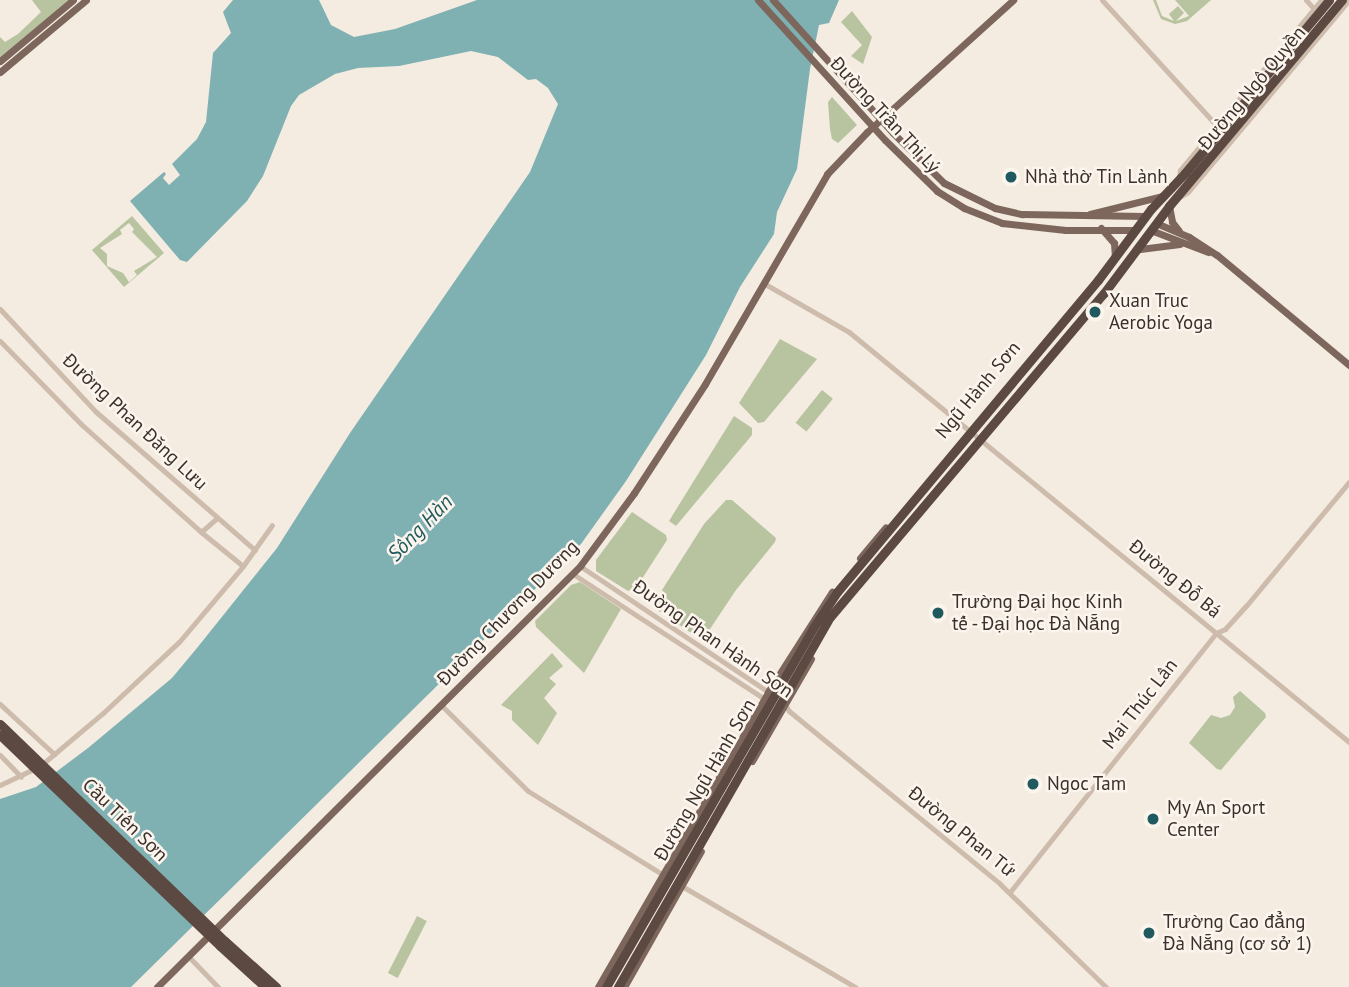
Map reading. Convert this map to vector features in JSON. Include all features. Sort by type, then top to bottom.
[{"type":"highway","name":"Đường Ngô Quyền","points":[[1155,227],[1321,17],[1329,0]]},
{"type":"highway","name":"Đường Ngô Quyền","points":[[1135,230],[1219,128],[1321,17],[1342,0]]},
{"type":"highway","points":[[1144,216],[1155,227]]},
{"type":"highway","points":[[1115,257],[1135,230],[1155,227]]},
{"type":"highway","points":[[978,442],[1140,249],[1155,227]]},
{"type":"highway","name":"Ngũ Hành Sơn","points":[[837,592],[883,533],[1115,257]]},
{"type":"highway","name":"Ngũ Hành Sơn","points":[[777,702],[830,617],[978,442]]},
{"type":"highway","name":"Đường Ngũ Hành Sơn","points":[[606,987],[777,702],[837,592]]},
{"type":"highway","name":"Cầu Tiên Sơn","points":[[0,724],[222,944]]},
{"type":"highway","name":"Cầu Tiên Sơn","points":[[0,735],[222,944]]},
{"type":"highway","name":"Đường Ngũ Hành Sơn","points":[[618,987],[672,880]]},
{"type":"highway","points":[[222,944],[265,987]]},
{"type":"highway","points":[[222,944],[275,987]]},
{"type":"main road","points":[[59,17],[74,0]]},
{"type":"main road","points":[[0,72],[3,62],[59,17],[86,0]]},
{"type":"main road","name":"Đường Trần Thị Lý","points":[[758,0],[930,186],[972,211],[1018,226],[1066,230],[1135,230]]},
{"type":"main road","name":"Đường Trần Thị Lý","points":[[773,0],[926,168],[944,183],[974,200],[1022,214],[1144,216]]},
{"type":"main road","name":"Đường Chương Dương","points":[[157,987],[580,566],[634,493],[765,284],[827,174],[861,139],[1013,0]]},
{"type":"main road","points":[[1079,216],[1162,196]]},
{"type":"main road","points":[[1170,206],[1172,222],[1182,234]]},
{"type":"main road","points":[[1155,227],[1182,234],[1217,255],[1349,365]]},
{"type":"main road","points":[[1155,227],[1183,244],[1217,255]]},
{"type":"main road","points":[[1101,228],[1114,243],[1115,257]]},
{"type":"main road","points":[[1140,249],[1183,244]]},
{"type":"main road","name":"Ngũ Hành Sơn","points":[[757,753],[777,702],[822,605],[883,533]]},
{"type":"main road","name":"Ngũ Hành Sơn","points":[[668,865],[777,702]]},
{"type":"main road","name":"Đường Ngũ Hành Sơn","points":[[598,987],[757,753]]},
{"type":"main road","name":"Đường Ngũ Hành Sơn","points":[[624,987],[672,880],[668,865]]},
{"type":"street","points":[[1102,0],[1219,128]]},
{"type":"street","points":[[1306,0],[1321,17]]},
{"type":"street","name":"Đường Ngô Quyền","points":[[1321,0],[1321,17]]},
{"type":"street","name":"Đường Ngô Quyền","points":[[1321,17],[1349,0]]},
{"type":"street","name":"Đường Đỗ Bá","points":[[765,284],[849,332],[969,431],[978,442],[1349,742]]},
{"type":"street","name":"Đường Phan Đăng Lưu","points":[[0,309],[95,411],[255,550]]},
{"type":"street","name":"Đường Phan Đăng Lưu","points":[[0,341],[81,425],[243,566]]},
{"type":"street","name":"Mai Thúc Lân","points":[[1010,892],[1216,633],[1225,629],[1246,606],[1349,482]]},
{"type":"street","points":[[201,532],[217,518]]},
{"type":"street","points":[[0,785],[22,777],[54,754],[103,713],[179,642],[243,566],[272,525]]},
{"type":"street","name":"Đường Phan Hành Sơn","points":[[580,566],[777,702]]},
{"type":"street","name":"Đường Phan Hành Sơn","points":[[573,573],[777,702]]},
{"type":"street","name":"Đường Phan Tứ","points":[[777,702],[1010,892],[1070,956],[1106,987]]},
{"type":"street","points":[[0,704],[54,754]]},
{"type":"street","points":[[441,705],[528,791],[672,880],[855,987]]},
{"type":"street","points":[[0,755],[22,777]]},
{"type":"street","points":[[189,957],[218,987]]},
{"type":"green space","points":[[32,0],[69,0],[0,57],[0,37],[5,42],[18,34],[41,12]]},
{"type":"green space","points":[[1153,0],[1156,0],[1162,16],[1174,21],[1169,14],[1178,6],[1184,13],[1176,21],[1189,16],[1175,0],[1211,0],[1187,21],[1175,24],[1161,19]]},
{"type":"green space","points":[[852,11],[872,37],[863,64],[851,56],[862,45],[841,22]]},
{"type":"green space","points":[[832,97],[857,125],[838,143],[832,139],[830,129],[828,102]]},
{"type":"green space","points":[[132,216],[164,253],[124,287],[92,250]],"holes":[[[129,223],[134,229],[132,232],[157,257],[134,271],[137,275],[129,282],[123,273],[107,266],[107,254],[100,248],[122,234],[120,230]]]},
{"type":"green space","points":[[780,339],[817,359],[764,422],[758,423],[739,403]]},
{"type":"green space","points":[[822,390],[833,399],[806,431],[796,423]]},
{"type":"green space","points":[[734,416],[752,428],[752,435],[676,526],[669,521]]},
{"type":"green space","points":[[726,500],[732,500],[776,538],[704,638],[700,639],[654,607],[655,601],[704,524]]},
{"type":"green space","points":[[632,512],[666,535],[667,540],[636,588],[628,591],[596,571],[596,560]]},
{"type":"green space","points":[[580,582],[621,609],[584,673],[536,627],[535,621],[571,585]]},
{"type":"green space","points":[[552,653],[563,666],[549,678],[556,684],[544,698],[557,713],[538,745],[512,720],[512,711],[501,705]]},
{"type":"green space","points":[[1240,691],[1265,713],[1266,717],[1221,770],[1217,769],[1189,743],[1211,715],[1221,718],[1230,715],[1235,707],[1233,697]]},
{"type":"green space","points":[[417,916],[427,921],[398,978],[388,973]]},
{"type":"water","name":"Sông Hàn","points":[[233,0],[319,0],[331,25],[354,37],[395,29],[477,0],[839,0],[829,23],[819,25],[810,69],[797,169],[777,212],[774,234],[740,287],[706,355],[626,481],[581,544],[131,987],[0,987],[0,799],[36,787],[88,748],[172,678],[197,648],[277,548],[350,433],[530,172],[558,104],[548,88],[536,79],[528,80],[498,57],[471,51],[399,66],[358,68],[335,74],[299,95],[291,106],[263,176],[247,201],[187,262],[180,260],[130,201],[164,172],[166,174],[163,178],[169,185],[180,175],[172,164],[197,139],[206,122],[213,53],[231,33],[223,12]]},
{"type":"place","name":"Nhà thờ Tin Lành","points":[[1011,177]]},
{"type":"place","name":"Xuan Truc Aerobic Yoga","points":[[1095,312]]},
{"type":"place","name":"Trường Đại học Kinh tế - Đại học Đà Nẵng","points":[[938,613]]},
{"type":"place","name":"Ngoc Tam","points":[[1033,784]]},
{"type":"place","name":"My An Sport Center","points":[[1153,819]]},
{"type":"place","name":"Trường Cao đẳng Đà Nẵng (cơ sở 1)","points":[[1149,933]]}]
